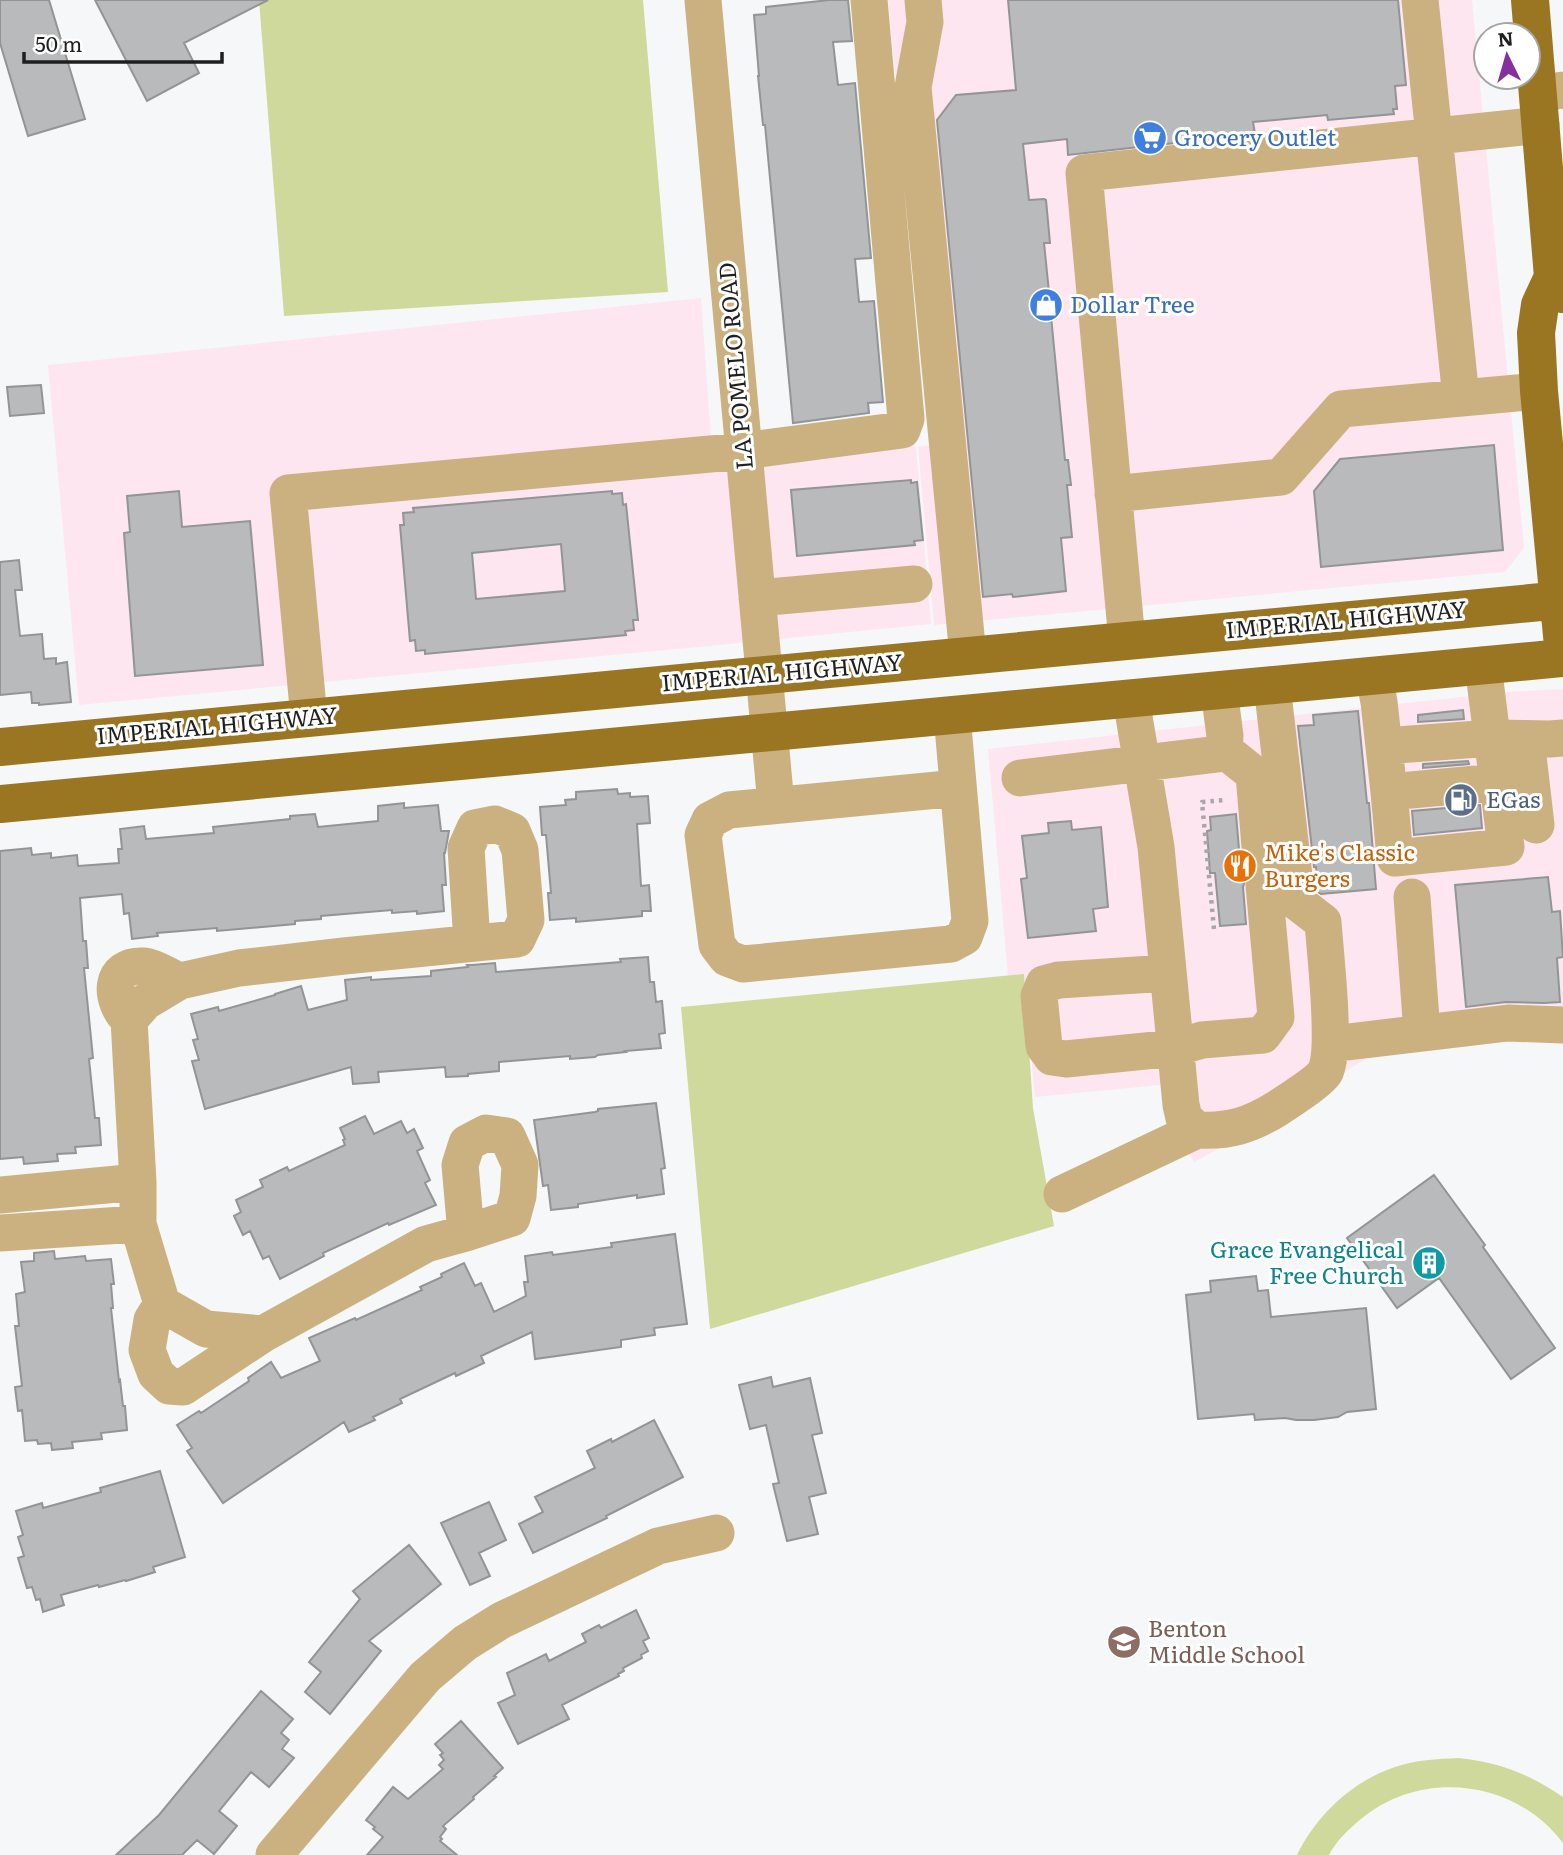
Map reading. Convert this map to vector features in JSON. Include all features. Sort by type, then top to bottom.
[{"type":"main road","points":[[1531,0],[1548,103],[1558,285],[1540,305],[1536,333],[1563,646]]},
{"type":"main road","name":"IMPERIAL HIGHWAY","points":[[0,747],[1561,600]]},
{"type":"main road","points":[[1127,641],[1130,699]]},
{"type":"main road","points":[[0,804],[1563,658]]},
{"type":"street","name":"LA POMELO ROAD","points":[[703,0],[776,805]]},
{"type":"street","points":[[309,718],[288,493],[743,451],[902,430],[906,419],[869,0]]},
{"type":"street","points":[[923,0],[925,22],[913,87],[968,656]]},
{"type":"street","points":[[1420,0],[1461,398]]},
{"type":"street","points":[[1127,641],[1084,173],[1434,136],[1548,103]]},
{"type":"street","points":[[1113,494],[1281,477],[1341,409],[1539,391]]},
{"type":"street","points":[[757,598],[914,584]]},
{"type":"street","points":[[1483,666],[1509,738],[1534,825]]},
{"type":"street","points":[[1374,676],[1395,858],[1506,847],[1534,825]]},
{"type":"street","points":[[1062,1195],[1197,1130],[1227,1130],[1257,1121],[1293,1099],[1324,1073],[1331,1044],[1323,922],[1297,902],[1272,685]]},
{"type":"street","points":[[1219,690],[1225,736],[1224,750]]},
{"type":"street","points":[[1130,699],[1156,847],[1181,1105],[1184,1118],[1197,1130]]},
{"type":"street","points":[[952,715],[970,921],[964,937],[951,944],[743,964],[727,958],[717,945],[703,835],[710,820],[729,810],[958,788]]},
{"type":"street","points":[[1498,782],[1509,738]]},
{"type":"street","points":[[1384,746],[1509,738],[1563,738]]},
{"type":"street","points":[[1020,778],[1218,754],[1224,750]]},
{"type":"street","points":[[1168,973],[1059,980],[1044,984],[1039,996],[1044,1046],[1052,1058],[1066,1059],[1175,1048],[1202,1040],[1263,1035],[1276,1017],[1254,775],[1224,750]]},
{"type":"street","points":[[1389,792],[1498,782]]},
{"type":"street","points":[[1498,782],[1534,825]]},
{"type":"street","points":[[1412,897],[1422,1032]]},
{"type":"street","points":[[263,1334],[206,1329],[162,1304],[138,1224],[129,1020],[145,1002],[180,981],[239,968],[472,943]]},
{"type":"street","points":[[1331,1044],[1508,1023],[1563,1025]]},
{"type":"street","points":[[0,1195],[138,1182]]},
{"type":"street","points":[[0,1233],[138,1224]]},
{"type":"street","points":[[162,1304],[152,1320],[147,1350],[156,1374],[169,1386],[183,1387],[263,1334],[426,1244],[466,1233]]},
{"type":"street","points":[[274,1855],[425,1677],[465,1643],[502,1620],[658,1546],[716,1533]]},
{"type":"path","points":[[1214,929],[1202,802],[1227,800]]},
{"type":"shaded area","points":[[888,0],[1472,0],[1472,91],[1481,91],[1524,548],[1505,572],[934,625],[918,447],[931,445]]},
{"type":"shaded area","points":[[701,298],[713,467],[916,446],[931,624],[79,705],[48,365]]},
{"type":"shaded area","points":[[1563,689],[1563,1034],[1367,1058],[1237,1139],[1194,1162],[1173,1128],[1171,1084],[1035,1097],[1024,975],[1008,976],[988,749],[1507,692]]},
{"type":"green space","points":[[259,0],[643,0],[668,292],[284,316]]},
{"type":"green space","points":[[1024,974],[1033,1108],[1054,1226],[710,1329],[681,1007]]},
{"type":"green space","points":[[1459,1758],[1513,1770],[1563,1797],[1563,1843],[1543,1822],[1520,1805],[1495,1794],[1467,1788],[1439,1788],[1412,1792],[1385,1803],[1352,1827],[1329,1855],[1297,1855],[1325,1814],[1364,1781],[1403,1765],[1426,1760]]},
{"type":"building","points":[[0,0],[49,0],[85,119],[28,136],[0,43]]},
{"type":"building","points":[[95,0],[268,0],[184,43],[199,73],[147,101]]},
{"type":"building","points":[[848,0],[852,41],[833,42],[838,85],[855,83],[871,258],[855,259],[859,302],[874,301],[883,402],[868,403],[869,413],[793,423],[754,15],[766,14],[766,7]]},
{"type":"building","points":[[1008,0],[1398,0],[1406,85],[1395,86],[1397,109],[1393,109],[1394,114],[1328,120],[1327,115],[1253,122],[1255,134],[1068,155],[1067,139],[1023,144],[1029,200],[1046,200],[1050,243],[1044,243],[1049,292],[1053,292],[1055,315],[1051,316],[1065,460],[1068,460],[1071,485],[1067,485],[1072,537],[1061,538],[1066,591],[1013,597],[1012,594],[983,597],[937,120],[956,95],[1016,90]]},
{"type":"building","points":[[41,385],[44,413],[10,416],[7,387]]},
{"type":"building","points":[[1494,445],[1503,550],[1321,567],[1314,491],[1340,459]]},
{"type":"building","points":[[911,480],[911,483],[917,482],[923,540],[914,541],[915,545],[797,556],[791,490]]},
{"type":"building","points":[[179,491],[182,527],[250,521],[263,665],[135,676],[124,533],[130,532],[127,496]]},
{"type":"building","points":[[612,491],[612,494],[622,493],[623,505],[626,504],[638,620],[633,620],[634,630],[625,631],[626,635],[425,654],[425,650],[416,651],[415,640],[410,641],[400,525],[404,525],[403,513],[414,512],[413,508]],"holes":[[[561,544],[565,591],[476,599],[472,553]]]},
{"type":"building","points":[[19,560],[22,590],[15,590],[20,636],[42,634],[44,659],[56,658],[56,664],[67,662],[71,702],[39,705],[32,703],[31,692],[0,695],[0,562]]},
{"type":"building","points":[[1463,710],[1464,719],[1418,722],[1418,715]]},
{"type":"building","points":[[1358,711],[1376,889],[1321,894],[1318,892],[1314,867],[1298,726],[1314,725],[1313,715]]},
{"type":"building","points":[[1468,761],[1469,764],[1423,768],[1423,764]]},
{"type":"building","points":[[617,789],[618,794],[630,793],[630,797],[648,796],[650,823],[637,824],[641,886],[649,885],[651,911],[642,911],[642,916],[576,922],[576,918],[550,920],[548,893],[551,893],[546,835],[542,835],[540,807],[566,805],[565,800],[576,799],[576,792]]},
{"type":"building","points":[[404,803],[404,808],[438,805],[441,831],[449,831],[444,853],[446,885],[442,885],[444,911],[417,914],[417,911],[392,913],[392,910],[321,916],[321,919],[295,921],[295,924],[157,933],[158,936],[132,939],[129,913],[124,914],[122,894],[80,898],[88,968],[84,968],[93,1058],[89,1059],[95,1118],[99,1118],[101,1145],[75,1147],[76,1153],[57,1154],[58,1161],[24,1164],[23,1157],[0,1159],[0,851],[31,848],[32,855],[51,853],[51,858],[77,855],[78,866],[119,863],[118,849],[122,849],[120,829],[144,826],[146,839],[214,833],[213,827],[315,814],[318,827],[378,821],[378,806]]},
{"type":"building","points":[[1480,805],[1482,828],[1414,835],[1412,811]]},
{"type":"building","name":"Mike's Classic Burgers","points":[[1236,814],[1240,861],[1247,874],[1243,887],[1246,924],[1220,926],[1215,873],[1210,873],[1207,831],[1211,830],[1210,817]]},
{"type":"building","points":[[1071,821],[1072,830],[1101,827],[1108,907],[1093,909],[1096,931],[1028,938],[1021,879],[1027,878],[1022,836],[1049,833],[1048,823]]},
{"type":"building","points":[[1548,877],[1552,912],[1560,911],[1563,957],[1557,958],[1560,1002],[1506,1002],[1466,1007],[1455,885]]},
{"type":"building","points":[[648,957],[650,982],[654,982],[656,1002],[662,1001],[665,1033],[659,1034],[661,1048],[595,1057],[570,1059],[570,1056],[499,1062],[499,1071],[468,1076],[446,1077],[445,1067],[378,1072],[379,1082],[353,1084],[351,1067],[205,1109],[192,1061],[199,1060],[193,1040],[198,1039],[191,1014],[218,1007],[219,1011],[301,986],[308,1010],[347,1000],[345,980],[431,976],[431,971],[468,967],[467,965],[495,963],[496,972],[621,962],[620,959]]},
{"type":"building","points":[[656,1103],[665,1168],[661,1169],[664,1194],[637,1198],[637,1195],[551,1210],[548,1185],[543,1186],[534,1120]]},
{"type":"building","points":[[365,1116],[374,1134],[401,1121],[407,1133],[414,1129],[423,1148],[417,1151],[430,1180],[425,1183],[436,1205],[389,1225],[388,1223],[323,1253],[324,1256],[280,1279],[269,1256],[263,1259],[250,1231],[243,1235],[234,1216],[241,1212],[236,1200],[263,1187],[260,1180],[287,1167],[289,1171],[345,1145],[340,1128]]},
{"type":"building","name":"Grace Evangelical Free Church","points":[[1434,1175],[1555,1348],[1511,1379],[1439,1278],[1397,1308],[1347,1238]]},
{"type":"building","points":[[675,1234],[687,1324],[654,1328],[655,1335],[621,1340],[621,1347],[535,1359],[532,1332],[481,1356],[484,1363],[456,1376],[455,1373],[400,1399],[402,1403],[373,1417],[375,1420],[349,1432],[344,1422],[223,1503],[187,1451],[192,1448],[177,1425],[199,1411],[201,1413],[249,1381],[248,1378],[271,1362],[281,1378],[320,1361],[309,1338],[422,1290],[420,1287],[464,1263],[475,1286],[481,1283],[494,1312],[526,1296],[524,1282],[528,1282],[525,1256],[612,1247],[611,1243]]},
{"type":"building","points":[[54,1251],[55,1259],[85,1256],[86,1261],[111,1259],[114,1284],[111,1284],[111,1308],[127,1430],[101,1433],[102,1439],[72,1442],[73,1448],[52,1450],[51,1443],[25,1441],[22,1410],[18,1411],[15,1387],[22,1386],[15,1326],[19,1326],[16,1294],[25,1292],[21,1262],[34,1261],[34,1253]]},
{"type":"building","points":[[1256,1276],[1258,1291],[1268,1290],[1271,1317],[1366,1308],[1376,1409],[1347,1412],[1338,1417],[1314,1420],[1255,1420],[1254,1414],[1198,1419],[1186,1295],[1211,1292],[1210,1281]]},
{"type":"building","points":[[771,1377],[773,1387],[810,1378],[822,1433],[812,1435],[826,1493],[809,1497],[818,1534],[787,1541],[773,1484],[779,1483],[766,1425],[750,1429],[739,1385]]},
{"type":"building","points":[[654,1420],[683,1477],[606,1516],[607,1518],[533,1553],[519,1524],[543,1512],[535,1497],[595,1468],[587,1451],[611,1439],[612,1442]]},
{"type":"building","points":[[160,1471],[185,1557],[153,1567],[155,1572],[126,1581],[61,1595],[64,1605],[43,1612],[40,1599],[36,1600],[32,1587],[27,1588],[18,1558],[24,1556],[18,1537],[23,1535],[16,1511],[42,1503],[43,1508],[101,1492],[100,1488]]},
{"type":"building","points":[[489,1502],[506,1540],[479,1553],[490,1576],[470,1585],[441,1523]]},
{"type":"building","points":[[409,1545],[441,1584],[369,1641],[381,1651],[330,1714],[305,1692],[321,1672],[309,1662],[360,1599],[353,1591]]},
{"type":"building","points":[[636,1610],[649,1638],[643,1641],[648,1651],[641,1655],[642,1658],[623,1668],[624,1671],[618,1674],[619,1676],[562,1705],[569,1719],[518,1744],[498,1703],[515,1695],[507,1673],[546,1654],[549,1661],[586,1642],[582,1634],[599,1625],[601,1628]]},
{"type":"building","points":[[261,1691],[293,1719],[281,1733],[289,1740],[282,1749],[294,1758],[269,1787],[251,1772],[219,1811],[237,1826],[214,1854],[197,1840],[182,1855],[116,1855],[159,1815]]},
{"type":"building","points":[[461,1721],[503,1768],[474,1799],[443,1826],[446,1829],[440,1841],[457,1855],[367,1855],[383,1837],[366,1820],[393,1787],[408,1799],[443,1769],[439,1765],[444,1760],[440,1755],[443,1753],[435,1744]]},
{"type":"place","name":"Grocery Outlet","points":[[1150,138]]},
{"type":"place","name":"Dollar Tree","points":[[1046,305]]},
{"type":"place","name":"EGas","points":[[1461,800]]},
{"type":"place","name":"Mike's Classic Burgers","points":[[1240,866]]},
{"type":"place","name":"Grace Evangelical Free Church","points":[[1429,1263]]},
{"type":"place","name":"Benton Middle School","points":[[1124,1642]]}]
